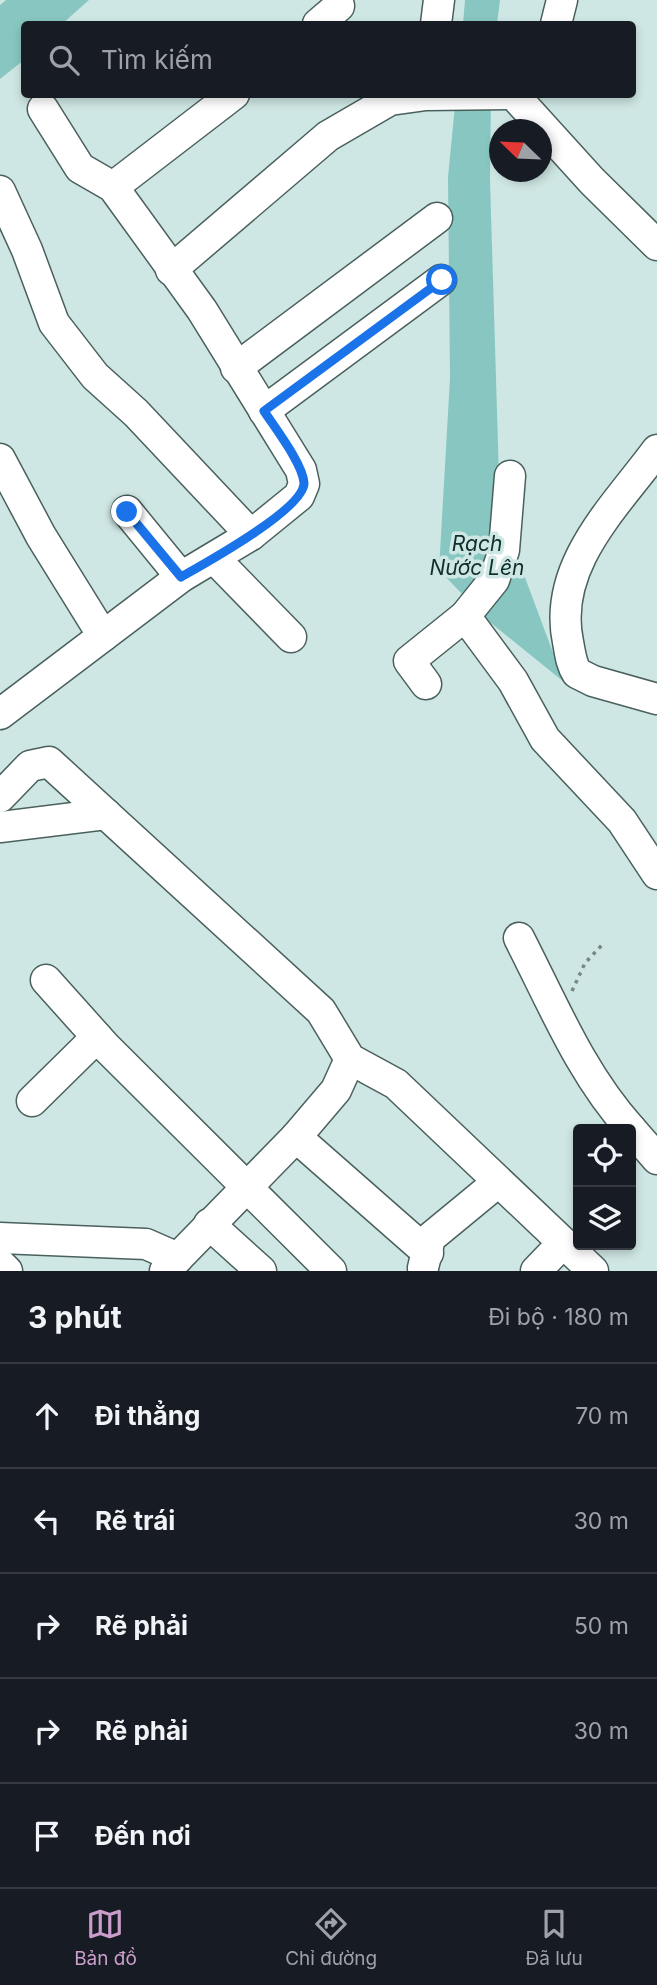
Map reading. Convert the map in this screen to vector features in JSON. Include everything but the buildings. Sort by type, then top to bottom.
[{"type":"street","points":[[436,21],[439,0]]},
{"type":"street","points":[[556,21],[562,0]]},
{"type":"street","points":[[113,187],[229,98]]},
{"type":"street","points":[[171,270],[328,136],[390,100],[404,98]]},
{"type":"street","points":[[518,98],[592,181],[657,245]]},
{"type":"street","points":[[0,714],[181,577],[251,535],[299,496],[304,484],[301,470],[202,310],[113,187],[80,168],[43,109]]},
{"type":"street","points":[[0,191],[9,232],[54,323],[95,376],[136,413],[251,535]]},
{"type":"street","points":[[236,368],[437,218]]},
{"type":"street","points":[[264,411],[442,280]]},
{"type":"street","points":[[657,450],[585,549],[567,588],[563,619],[577,673],[593,681],[657,699]]},
{"type":"street","points":[[0,460],[41,536],[103,636]]},
{"type":"street","points":[[426,684],[409,661],[465,616],[494,580],[504,550],[510,476]]},
{"type":"street","points":[[127,512],[181,577]]},
{"type":"street","points":[[214,558],[290,637]]},
{"type":"street","points":[[465,616],[513,681],[545,739],[622,821],[657,874]]},
{"type":"street","points":[[0,797],[30,766],[48,762],[321,1012],[350,1059],[396,1084],[593,1271]]},
{"type":"street","points":[[0,827],[106,814]]},
{"type":"street","points":[[520,938],[603,1097],[627,1124]]},
{"type":"street","points":[[46,980],[97,1037],[331,1271]]},
{"type":"street","points":[[32,1101],[97,1037]]},
{"type":"street","points":[[0,1238],[146,1244],[172,1264],[296,1137],[336,1090],[350,1059]]},
{"type":"street","points":[[636,1135],[657,1159]]},
{"type":"street","points":[[296,1137],[424,1262]]},
{"type":"street","points":[[424,1262],[430,1238],[498,1182]]},
{"type":"street","points":[[209,1224],[261,1271]]},
{"type":"street","points":[[536,1271],[563,1243]]},
{"type":"street","points":[[0,1264],[7,1271]]},
{"type":"path","points":[[550,1000],[563,1002],[576,987],[585,963],[602,945]]},
{"type":"water","points":[[6,0],[89,0],[65,21],[21,21],[21,62],[0,79],[0,5]]},
{"type":"water","points":[[465,0],[500,0],[497,21],[463,21]]},
{"type":"water","name":"Rạch Nước Lên","points":[[456,98],[491,98],[489,182],[499,477],[511,540],[564,682],[486,619],[439,570],[450,378],[448,177]]},
{"type":"route","points":[[127,512],[181,577],[251,535],[299,496],[304,484],[301,470],[264,411],[442,280]]}]
